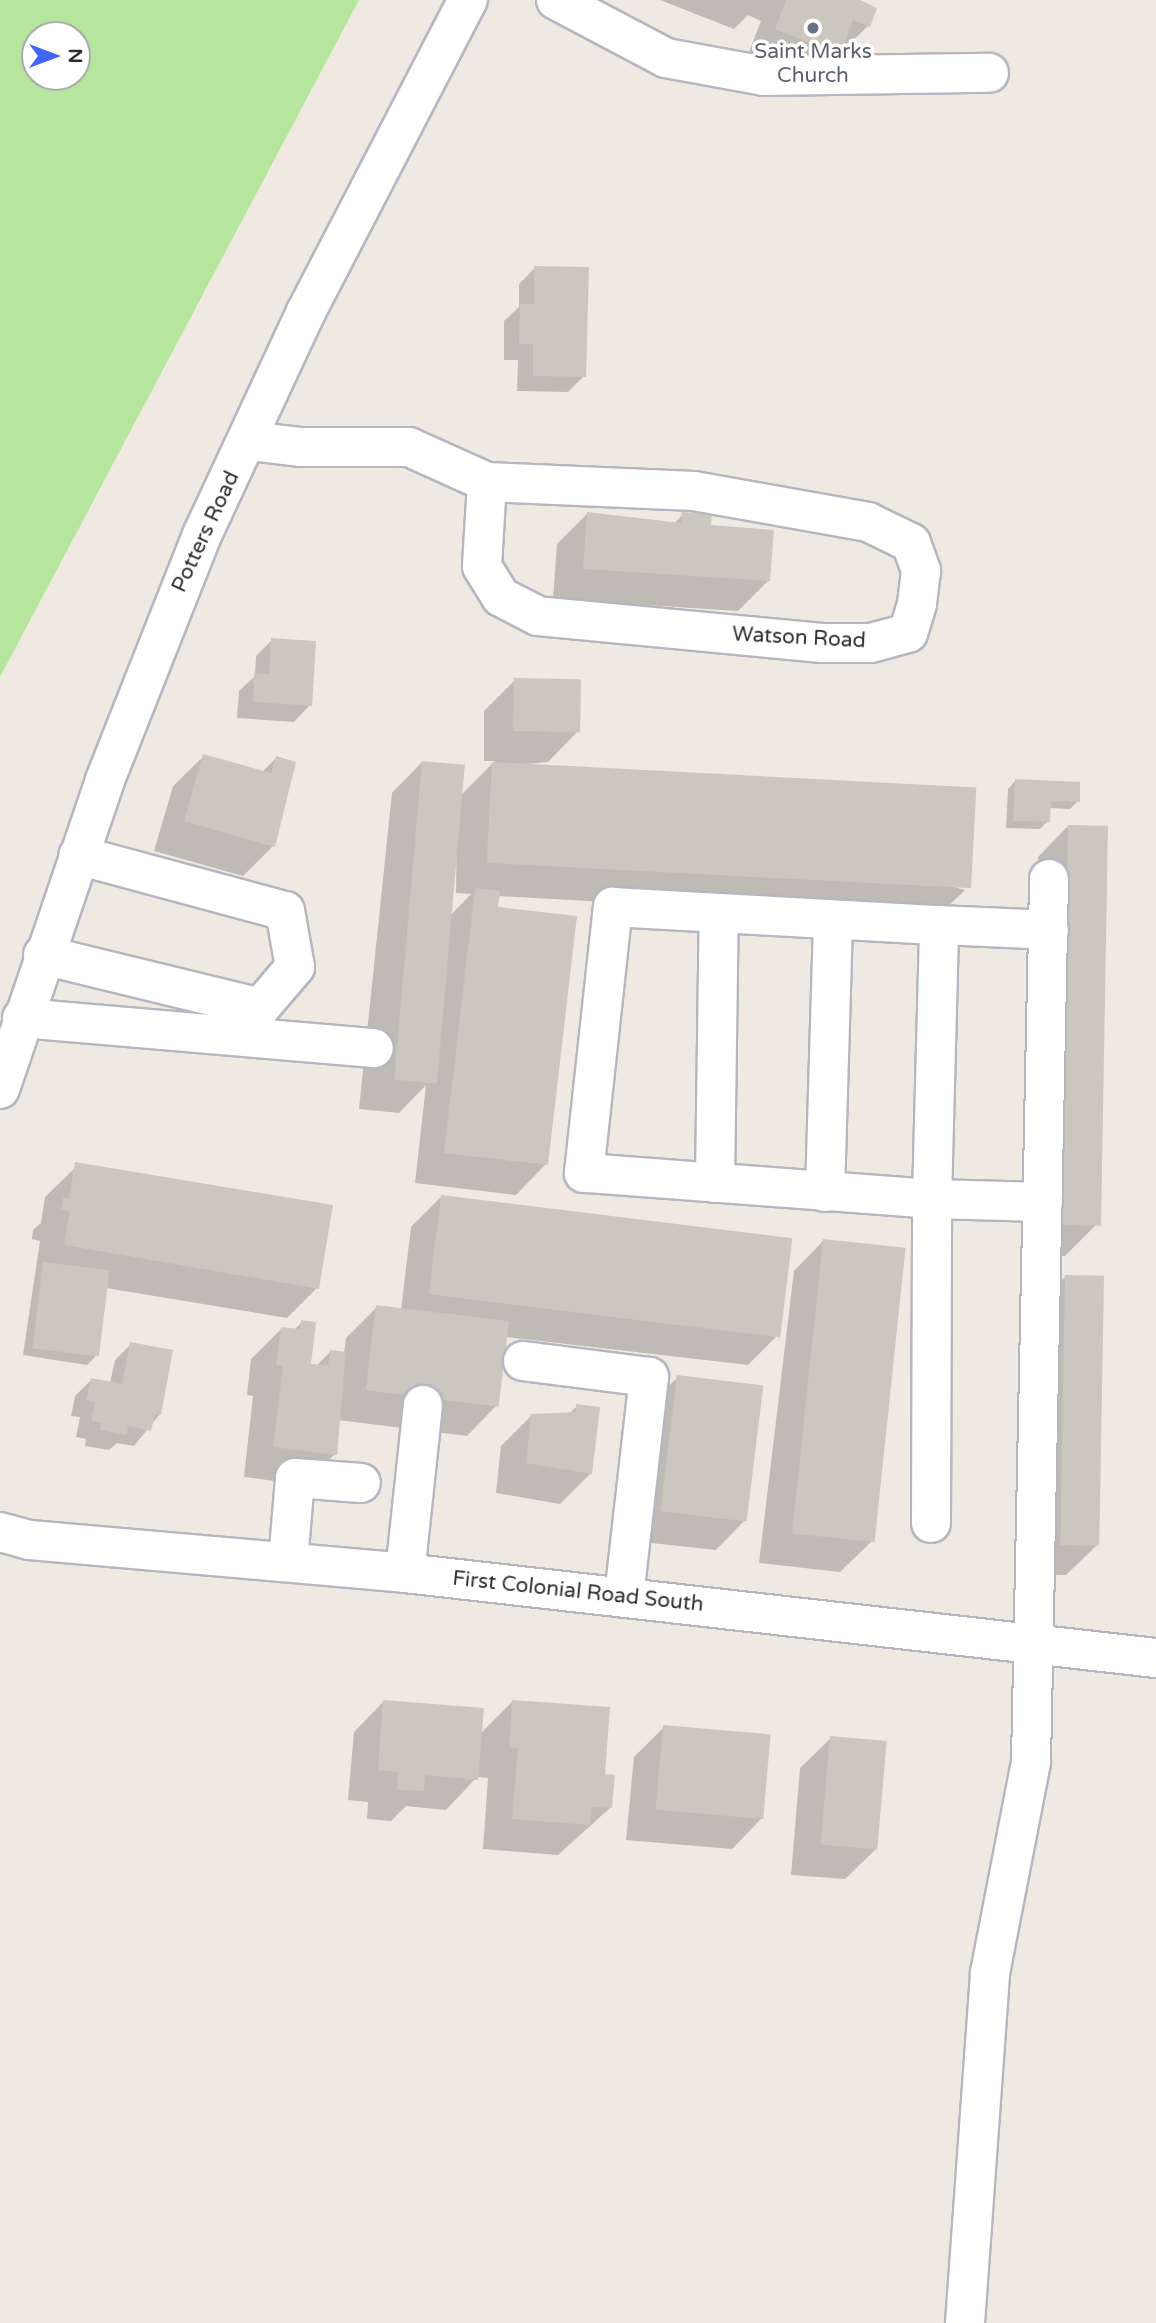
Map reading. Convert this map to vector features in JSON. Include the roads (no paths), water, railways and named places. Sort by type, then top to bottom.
[{"type":"street","name":"Potters Road","points":[[0,1089],[78,855],[158,640],[202,536],[250,441],[306,312],[468,0]]},
{"type":"street","points":[[556,0],[666,58],[764,76],[989,73]]},
{"type":"street","name":"Watson Road","points":[[250,441],[300,447],[409,447],[487,482],[694,491],[868,522],[911,543],[921,571],[917,604],[908,633],[870,643],[822,643],[538,616],[502,597],[482,566],[487,482]]},
{"type":"street","points":[[43,955],[260,1008],[295,967],[285,911],[78,855]]},
{"type":"street","points":[[965,2323],[990,1973],[1031,1762],[1049,879]]},
{"type":"street","points":[[1043,1202],[932,1199],[584,1173],[613,907],[1049,930]]},
{"type":"street","points":[[715,1183],[719,913]]},
{"type":"street","points":[[825,1192],[833,920]]},
{"type":"street","points":[[931,1523],[932,1199],[939,925]]},
{"type":"street","points":[[22,1018],[374,1048]]},
{"type":"street","points":[[523,1361],[649,1377],[624,1597]]},
{"type":"street","points":[[405,1573],[423,1405]]},
{"type":"street","points":[[288,1562],[295,1478],[362,1483]]},
{"type":"street","name":"First Colonial Road South","points":[[0,1532],[30,1541],[405,1573],[1156,1658]]},
{"type":"place","name":"Saint Marks Church","points":[[813,28]]}]
